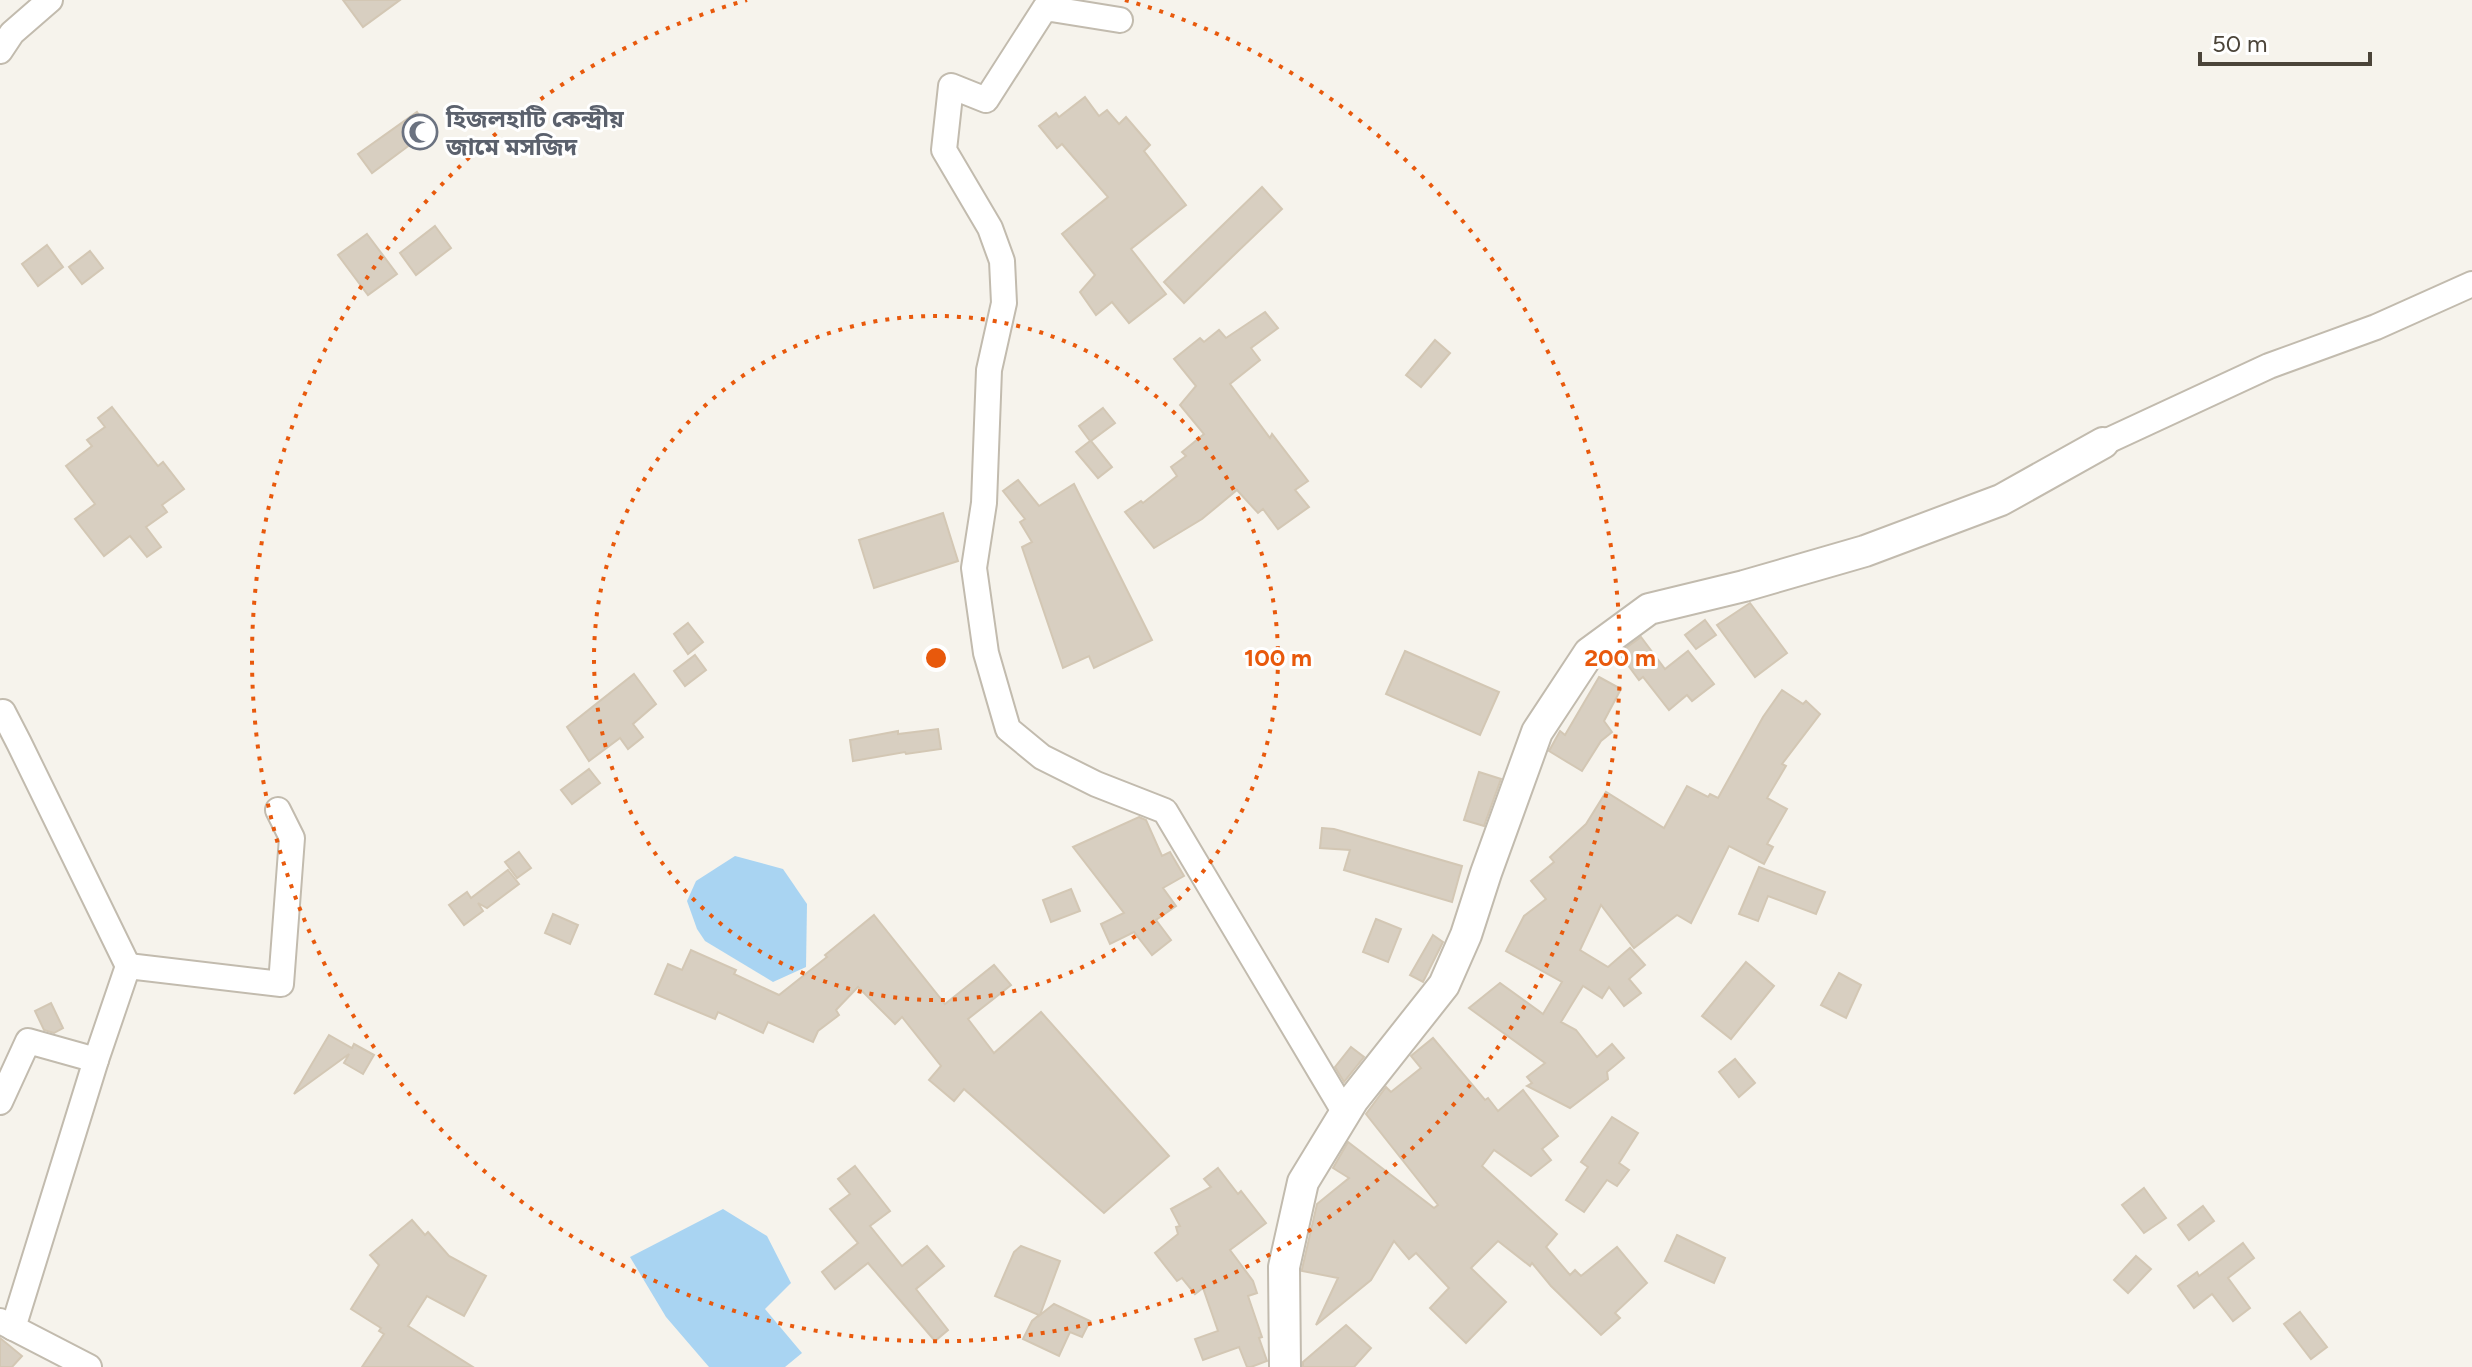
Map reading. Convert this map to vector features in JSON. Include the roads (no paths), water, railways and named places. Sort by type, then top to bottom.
[{"type":"street","points":[[0,51],[12,33],[50,0]]},
{"type":"street","points":[[1120,20],[1045,8],[986,100],[951,86],[944,150],[990,228],[1002,261],[1004,303],[989,370],[984,503],[974,568],[986,653],[1008,729],[1042,757],[1096,784],[1165,811],[1345,1113]]},
{"type":"street","points":[[1285,1367],[1284,1267],[1303,1182],[1345,1113],[1444,985],[1466,935],[1537,732],[1589,653],[1649,609],[1744,586],[1865,551],[2001,500],[2103,443],[2269,366],[2376,327],[2472,284]]},
{"type":"street","points":[[0,714],[3,712],[19,743],[128,966],[6,1325],[89,1367]]},
{"type":"street","points":[[128,966],[281,984],[292,838],[278,810]]},
{"type":"street","points":[[0,1102],[28,1041],[96,1060]]},
{"type":"water","points":[[735,856],[783,869],[807,904],[806,967],[773,982],[705,941],[697,929],[687,901],[696,881]]},
{"type":"water","points":[[723,1209],[767,1236],[791,1283],[765,1309],[802,1353],[785,1367],[709,1367],[666,1317],[630,1257]]},
{"type":"place","name":"হিজলহাটি কেন্দ্রীয় জামে মসজিদ","points":[[420,132]]}]
